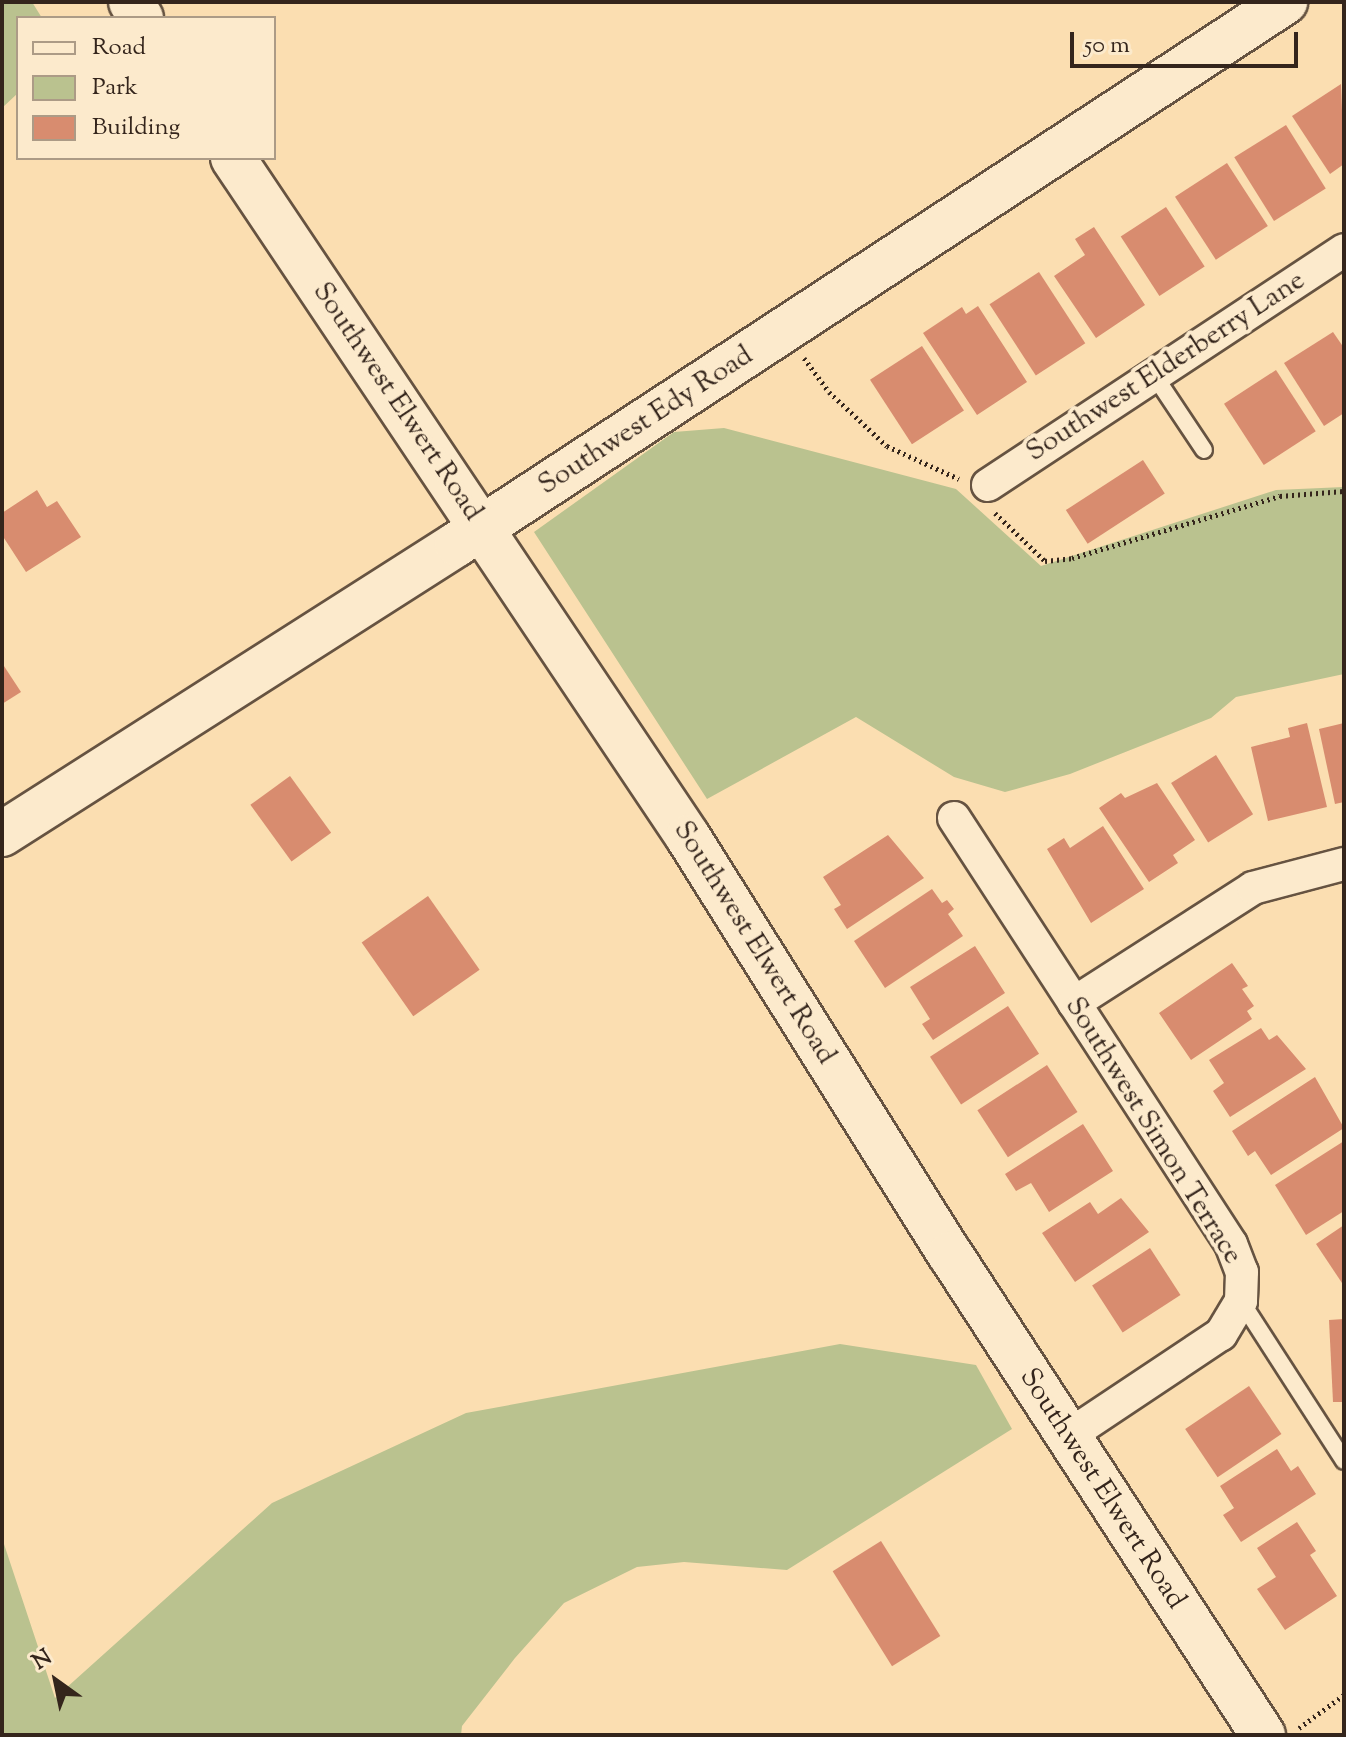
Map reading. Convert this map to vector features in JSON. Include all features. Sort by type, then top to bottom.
[{"type":"main road","name":"Southwest Edy Road","points":[[2,834],[482,528],[1285,2]]},
{"type":"main road","name":"Southwest Elwert Road","points":[[234,160],[688,837],[1068,1436],[1263,1735]]},
{"type":"street","name":"Southwest Elderberry Lane","points":[[988,485],[1344,250]]},
{"type":"street","name":"Southwest Simon Terrace","points":[[954,818],[1231,1244],[1242,1272],[1241,1301],[1216,1339],[1068,1436]]},
{"type":"street","points":[[1074,1003],[1253,888],[1344,864]]},
{"type":"lane","points":[[1154,375],[1204,450]]},
{"type":"lane","points":[[1241,1301],[1344,1461]]},
{"type":"path","points":[[1288,1735],[1344,1695]]},
{"type":"green space","points":[[2,2],[32,2],[41,16],[16,16],[16,95],[2,108]]},
{"type":"green space","points":[[724,428],[956,489],[1041,566],[1276,490],[1344,487],[1344,674],[1236,697],[1211,718],[1070,774],[1005,792],[954,777],[856,717],[707,799],[534,532],[674,432]]},
{"type":"green space","points":[[840,1344],[976,1365],[1012,1429],[787,1570],[684,1562],[637,1567],[564,1603],[515,1658],[462,1726],[461,1735],[2,1735],[2,1538],[55,1698],[272,1503],[466,1413]]},
{"type":"building","points":[[1341,84],[1344,164],[1330,174],[1292,116]]},
{"type":"building","points":[[1286,125],[1326,189],[1274,221],[1234,157]]},
{"type":"building","points":[[1227,163],[1268,226],[1216,260],[1175,197]]},
{"type":"building","points":[[1166,207],[1205,267],[1159,296],[1121,236]]},
{"type":"building","points":[[1094,227],[1145,305],[1096,338],[1054,276],[1085,255],[1075,239]]},
{"type":"building","points":[[1039,272],[1085,343],[1036,375],[990,304]]},
{"type":"building","points":[[978,306],[1027,382],[977,415],[923,333],[962,307],[966,314]]},
{"type":"building","points":[[1333,332],[1344,348],[1344,413],[1324,426],[1284,363]]},
{"type":"building","points":[[922,346],[964,411],[912,444],[870,380]]},
{"type":"building","points":[[1276,370],[1316,431],[1264,465],[1224,404]]},
{"type":"building","points":[[1143,460],[1165,494],[1088,544],[1066,510]]},
{"type":"building","points":[[37,490],[47,507],[57,501],[81,537],[26,572],[2,535],[2,513]]},
{"type":"building","points":[[2,663],[21,692],[2,704]]},
{"type":"building","points":[[1307,723],[1327,807],[1268,821],[1251,747],[1290,737],[1288,728]]},
{"type":"building","points":[[1344,723],[1344,802],[1335,804],[1319,729]]},
{"type":"building","points":[[1216,755],[1253,814],[1208,842],[1171,783]]},
{"type":"building","points":[[290,776],[331,833],[292,861],[250,805]]},
{"type":"building","points":[[1157,783],[1195,840],[1173,855],[1178,863],[1149,882],[1099,808],[1121,793],[1125,798]]},
{"type":"building","points":[[1103,826],[1144,889],[1091,923],[1047,849],[1064,838],[1070,848]]},
{"type":"building","points":[[888,835],[924,878],[847,929],[834,909],[841,905],[823,877]]},
{"type":"building","points":[[932,889],[942,903],[947,900],[954,909],[948,914],[963,936],[885,988],[854,941]]},
{"type":"building","points":[[428,896],[480,970],[413,1016],[362,942]]},
{"type":"building","points":[[975,946],[1005,993],[933,1040],[922,1024],[930,1019],[910,987]]},
{"type":"building","points":[[1232,963],[1248,986],[1242,989],[1254,1006],[1247,1011],[1252,1019],[1191,1060],[1159,1013]]},
{"type":"building","points":[[1008,1006],[1039,1054],[961,1104],[930,1057]]},
{"type":"building","points":[[1261,1028],[1269,1040],[1277,1035],[1306,1069],[1230,1117],[1213,1091],[1224,1083],[1209,1060]]},
{"type":"building","points":[[1047,1065],[1077,1112],[1008,1157],[977,1110]]},
{"type":"building","points":[[1315,1077],[1344,1128],[1271,1175],[1255,1151],[1248,1156],[1232,1131]]},
{"type":"building","points":[[1083,1124],[1113,1171],[1049,1212],[1031,1183],[1016,1191],[1005,1174]]},
{"type":"building","points":[[1344,1141],[1344,1211],[1306,1235],[1275,1185]]},
{"type":"building","points":[[1121,1198],[1149,1232],[1075,1282],[1042,1233],[1090,1202],[1098,1214]]},
{"type":"building","points":[[1344,1225],[1344,1286],[1316,1244]]},
{"type":"building","points":[[1150,1248],[1180,1295],[1123,1333],[1092,1286]]},
{"type":"building","points":[[1344,1319],[1344,1402],[1333,1402],[1329,1320]]},
{"type":"building","points":[[1249,1386],[1281,1434],[1218,1477],[1185,1429]]},
{"type":"building","points":[[1277,1449],[1291,1471],[1298,1466],[1316,1494],[1241,1542],[1223,1515],[1234,1508],[1220,1486]]},
{"type":"building","points":[[1297,1522],[1316,1551],[1310,1555],[1337,1596],[1285,1630],[1257,1589],[1276,1577],[1257,1548]]},
{"type":"building","points":[[881,1541],[940,1636],[892,1666],[833,1571]]}]
